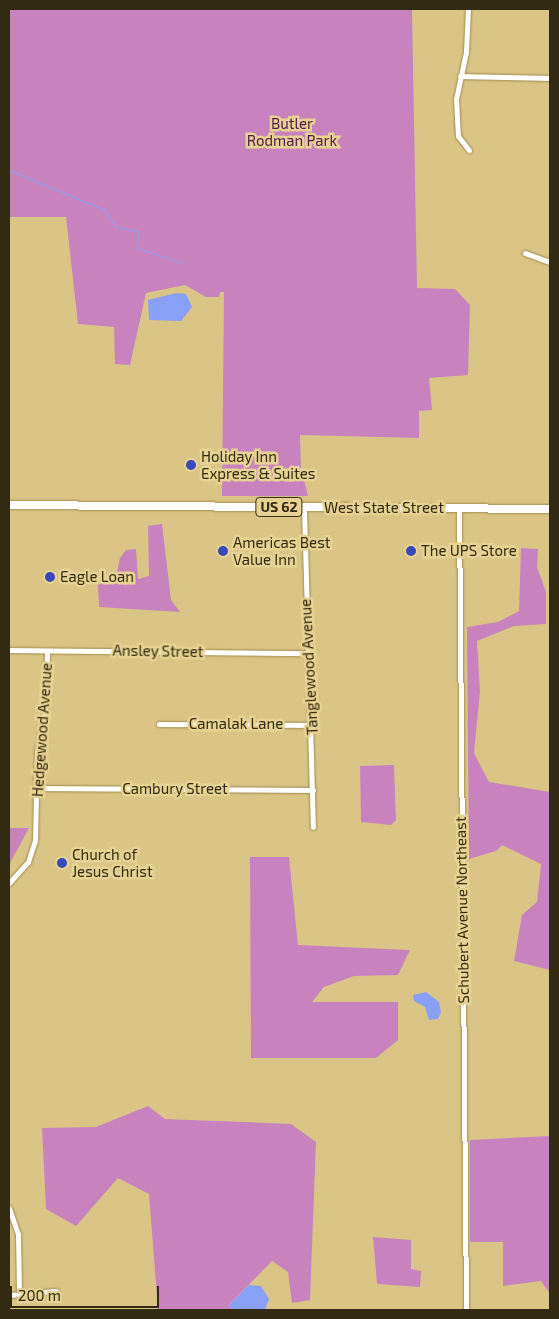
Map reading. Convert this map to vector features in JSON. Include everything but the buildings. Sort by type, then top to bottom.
[{"type":"highway","name":"West State Street","points":[[9,505],[550,509]]},
{"type":"street","points":[[468,9],[466,52],[460,76],[456,128],[461,142],[469,150]]},
{"type":"street","points":[[460,76],[550,78]]},
{"type":"street","points":[[525,253],[550,262]]},
{"type":"street","name":"Tanglewood Avenue","points":[[304,508],[312,725],[313,827]]},
{"type":"street","name":"Schubert Avenue Northeast","points":[[459,509],[466,1310]]},
{"type":"street","name":"Ansley Street","points":[[9,650],[308,653]]},
{"type":"street","name":"Hedgewood Avenue","points":[[9,883],[24,868],[31,855],[36,808],[38,744],[46,705],[47,651]]},
{"type":"street","name":"Camalak Lane","points":[[159,724],[312,725]]},
{"type":"street","name":"Cambury Street","points":[[37,788],[313,790]]},
{"type":"street","points":[[9,1208],[18,1234],[19,1294]]},
{"type":"street","points":[[9,1294],[56,1291]]},
{"type":"green space","name":"Butler Rodman Park","points":[[9,9],[412,9],[417,288],[455,289],[470,305],[468,375],[429,378],[432,410],[419,411],[419,438],[300,435],[301,468],[308,496],[222,496],[224,292],[220,292],[219,297],[206,297],[185,285],[146,293],[130,365],[115,364],[114,327],[78,324],[66,217],[9,217]]},
{"type":"green space","points":[[162,524],[171,600],[180,612],[99,607],[98,585],[116,577],[120,558],[126,550],[136,549],[138,579],[149,576],[148,526]]},
{"type":"green space","points":[[521,548],[538,549],[537,567],[546,592],[546,624],[514,626],[477,641],[480,691],[474,753],[489,782],[550,792],[550,970],[514,961],[522,915],[537,902],[541,864],[502,845],[496,851],[469,859],[467,627],[498,622],[519,611]]},
{"type":"green space","points":[[394,765],[396,820],[391,825],[361,822],[360,766]]},
{"type":"green space","points":[[9,828],[29,828],[9,865]]},
{"type":"green space","points":[[250,857],[289,857],[298,945],[410,950],[398,975],[354,976],[324,987],[312,1002],[398,1002],[398,1040],[376,1058],[251,1058]]},
{"type":"green space","points":[[148,1106],[165,1119],[291,1124],[316,1142],[310,1300],[292,1303],[288,1272],[272,1261],[229,1305],[232,1310],[158,1310],[149,1194],[118,1178],[76,1226],[46,1209],[42,1128],[96,1127]]},
{"type":"green space","points":[[550,1136],[550,1294],[541,1281],[503,1286],[503,1242],[470,1242],[470,1140]]},
{"type":"green space","points":[[373,1237],[411,1240],[411,1269],[421,1271],[420,1287],[377,1284]]},
{"type":"water","points":[[176,293],[186,294],[192,307],[181,321],[149,320],[148,300]]},
{"type":"water","points":[[426,992],[439,1002],[441,1012],[438,1019],[429,1020],[425,1007],[414,1001],[413,995]]},
{"type":"water","points":[[249,1285],[261,1286],[269,1299],[265,1310],[232,1310],[229,1305]]},
{"type":"waterway","points":[[9,170],[105,210],[116,227],[138,231],[137,248],[184,263]]},
{"type":"place","name":"Holiday Inn Express & Suites","points":[[191,465]]},
{"type":"place","name":"Americas Best Value Inn","points":[[223,551]]},
{"type":"place","name":"The UPS Store","points":[[411,551]]},
{"type":"place","name":"Eagle Loan","points":[[50,577]]},
{"type":"place","name":"Church of Jesus Christ","points":[[62,863]]}]
